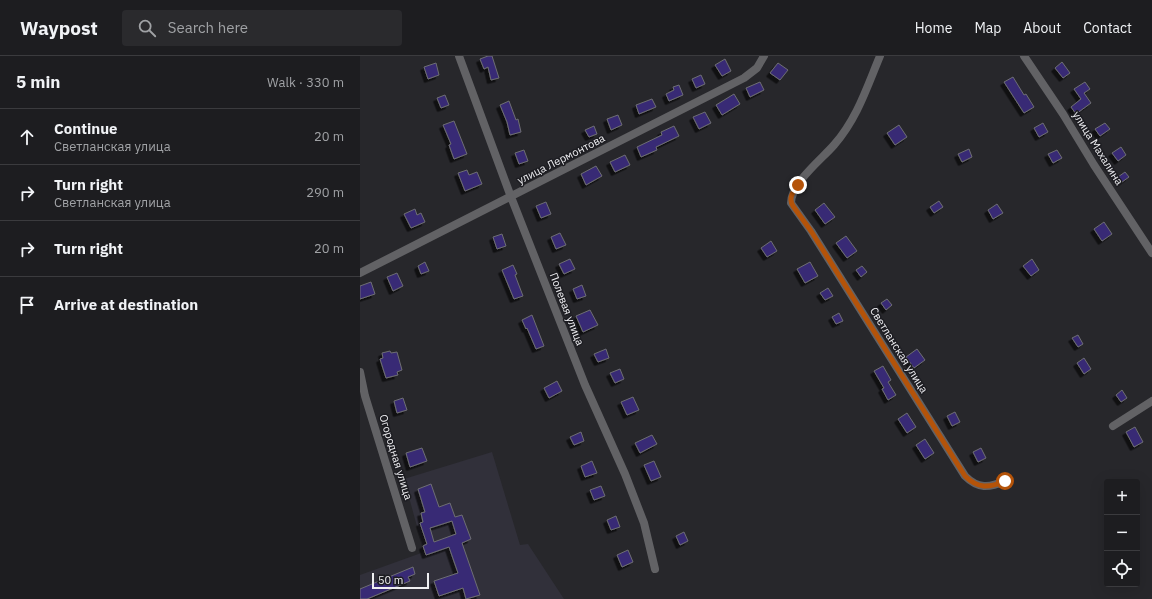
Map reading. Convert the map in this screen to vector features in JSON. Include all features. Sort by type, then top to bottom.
[{"type":"street","name":"Полевая улица","points":[[458,56],[511,197],[585,385],[625,474],[644,523],[655,569]]},
{"type":"street","name":"улица Лермонтова","points":[[360,273],[744,78],[757,68],[764,56]]},
{"type":"street","name":"Светланская улица","points":[[880,56],[864,96],[847,129],[798,185],[793,192],[791,200],[793,206],[811,231],[965,476],[972,483],[980,486],[988,486],[1005,481]]},
{"type":"street","name":"улица Махалина","points":[[1024,56],[1152,253]]},
{"type":"street","name":"Огородная улица","points":[[360,372],[365,396],[412,548]]},
{"type":"street","points":[[1113,426],[1152,401]]},
{"type":"shaded area","points":[[492,452],[520,545],[528,544],[564,599],[360,599],[360,575],[424,552],[404,479]]},
{"type":"building","points":[[492,56],[499,78],[491,80],[488,67],[484,69],[480,59]]},
{"type":"building","points":[[725,59],[731,71],[722,76],[715,65]]},
{"type":"building","points":[[1062,62],[1070,73],[1063,78],[1055,68]]},
{"type":"building","points":[[436,63],[439,75],[428,79],[424,67]]},
{"type":"building","points":[[778,63],[788,70],[780,80],[770,73]]},
{"type":"building","points":[[701,75],[705,84],[696,88],[692,79]]},
{"type":"building","points":[[1013,77],[1024,95],[1026,94],[1034,107],[1024,113],[1004,82]]},
{"type":"building","points":[[760,82],[764,90],[750,97],[746,88]]},
{"type":"building","points":[[1085,82],[1090,89],[1084,93],[1091,103],[1076,114],[1071,107],[1081,99],[1074,89]]},
{"type":"building","points":[[679,85],[683,95],[669,101],[666,94],[674,90],[673,87]]},
{"type":"building","points":[[734,94],[740,104],[722,115],[716,105]]},
{"type":"building","points":[[445,95],[449,105],[441,108],[437,98]]},
{"type":"building","points":[[652,99],[656,107],[639,114],[636,105]]},
{"type":"building","points":[[509,101],[516,120],[518,119],[521,132],[510,135],[507,122],[500,105]]},
{"type":"building","points":[[705,112],[711,123],[699,129],[693,117]]},
{"type":"building","points":[[618,115],[622,125],[611,130],[607,119]]},
{"type":"building","points":[[454,121],[467,154],[454,159],[449,145],[451,144],[443,125]]},
{"type":"building","points":[[1043,123],[1048,132],[1039,137],[1034,128]]},
{"type":"building","points":[[1105,123],[1110,129],[1100,136],[1095,129]]},
{"type":"building","points":[[899,125],[907,137],[895,145],[887,133]]},
{"type":"building","points":[[594,126],[597,134],[589,137],[585,130]]},
{"type":"building","points":[[674,126],[679,136],[656,147],[657,150],[641,157],[637,147],[662,135],[661,132]]},
{"type":"building","points":[[1121,147],[1126,155],[1118,161],[1112,153]]},
{"type":"building","points":[[969,149],[972,157],[962,162],[958,154]]},
{"type":"building","points":[[524,150],[528,161],[519,164],[515,153]]},
{"type":"building","points":[[1057,150],[1062,158],[1053,163],[1048,154]]},
{"type":"building","points":[[625,155],[630,165],[615,172],[610,162]]},
{"type":"building","points":[[596,166],[602,176],[586,185],[581,174]]},
{"type":"building","points":[[467,170],[469,175],[477,172],[482,184],[465,191],[458,173]]},
{"type":"building","points":[[1125,172],[1129,177],[1122,182],[1118,177]]},
{"type":"building","points":[[939,201],[943,207],[934,213],[930,207]]},
{"type":"building","points":[[546,202],[551,214],[541,218],[536,206]]},
{"type":"building","points":[[824,203],[835,217],[825,224],[815,210]]},
{"type":"building","points":[[997,204],[1003,213],[993,219],[988,210]]},
{"type":"building","points":[[415,209],[417,215],[421,213],[425,222],[411,228],[404,214]]},
{"type":"building","points":[[1104,222],[1112,234],[1102,241],[1094,229]]},
{"type":"building","points":[[560,233],[566,245],[556,249],[551,237]]},
{"type":"building","points":[[502,234],[506,246],[497,249],[493,237]]},
{"type":"building","points":[[846,236],[857,251],[847,258],[836,243]]},
{"type":"building","points":[[771,241],[777,251],[767,257],[761,248]]},
{"type":"building","points":[[570,259],[575,269],[564,274],[559,264]]},
{"type":"building","points":[[1032,259],[1039,270],[1031,276],[1023,266]]},
{"type":"building","points":[[425,262],[429,271],[421,274],[418,266]]},
{"type":"building","points":[[810,262],[818,276],[805,283],[797,269]]},
{"type":"building","points":[[513,265],[523,296],[514,299],[502,270]]},
{"type":"building","points":[[862,266],[867,272],[861,277],[856,270]]},
{"type":"building","points":[[397,273],[403,286],[393,291],[387,277]]},
{"type":"building","points":[[371,282],[375,294],[360,299],[360,286]]},
{"type":"building","points":[[582,285],[586,296],[577,299],[573,289]]},
{"type":"building","points":[[828,288],[833,296],[825,300],[820,293]]},
{"type":"building","points":[[887,299],[892,305],[886,310],[881,303]]},
{"type":"building","points":[[590,310],[598,325],[583,332],[576,316]]},
{"type":"building","points":[[839,313],[843,321],[836,324],[832,317]]},
{"type":"building","points":[[532,315],[544,346],[536,349],[522,320]]},
{"type":"building","points":[[1078,335],[1083,344],[1078,347],[1072,338]]},
{"type":"building","points":[[606,349],[609,358],[598,362],[594,354]]},
{"type":"building","points":[[917,349],[925,360],[914,368],[906,357]]},
{"type":"building","points":[[390,351],[391,353],[397,352],[402,370],[397,372],[398,375],[386,378],[380,359],[383,358],[382,353]]},
{"type":"building","points":[[1084,358],[1091,369],[1084,374],[1077,363]]},
{"type":"building","points":[[883,366],[891,380],[888,382],[896,395],[888,400],[882,389],[884,388],[874,371]]},
{"type":"building","points":[[620,369],[624,379],[615,383],[610,373]]},
{"type":"building","points":[[557,381],[562,391],[549,398],[544,388]]},
{"type":"building","points":[[1122,390],[1127,398],[1121,402],[1116,395]]},
{"type":"building","points":[[633,397],[639,410],[627,415],[621,402]]},
{"type":"building","points":[[403,398],[407,410],[397,413],[394,401]]},
{"type":"building","points":[[955,412],[960,422],[952,426],[947,416]]},
{"type":"building","points":[[907,413],[916,427],[907,433],[898,419]]},
{"type":"building","points":[[1135,427],[1143,442],[1134,447],[1126,432]]},
{"type":"building","points":[[581,432],[584,441],[574,445],[570,437]]},
{"type":"building","points":[[652,435],[657,444],[640,453],[635,443]]},
{"type":"building","points":[[925,439],[934,453],[925,459],[916,445]]},
{"type":"building","points":[[422,448],[427,461],[410,467],[406,453]]},
{"type":"building","points":[[981,448],[986,458],[978,462],[973,452]]},
{"type":"building","points":[[592,461],[597,473],[585,477],[581,466]]},
{"type":"building","points":[[654,461],[661,477],[651,481],[644,465]]},
{"type":"building","points":[[431,484],[439,507],[450,503],[455,517],[462,515],[471,539],[462,543],[480,595],[466,599],[463,588],[439,596],[434,581],[458,573],[449,547],[426,555],[423,546],[427,544],[420,523],[423,522],[421,513],[425,512],[418,489]],"holes":[[[452,521],[456,534],[434,542],[430,528]]]},
{"type":"building","points":[[601,486],[605,496],[594,500],[590,490]]},
{"type":"building","points":[[616,516],[620,527],[611,530],[607,520]]},
{"type":"building","points":[[684,532],[688,541],[680,545],[676,536]]},
{"type":"building","points":[[628,550],[633,562],[622,567],[617,555]]},
{"type":"building","points":[[413,567],[415,574],[408,577],[410,581],[367,599],[360,599],[360,589]]},
{"type":"route","points":[[798,185],[791,196],[791,203],[811,231],[965,476],[972,483],[980,486],[988,486],[1005,481]]}]
